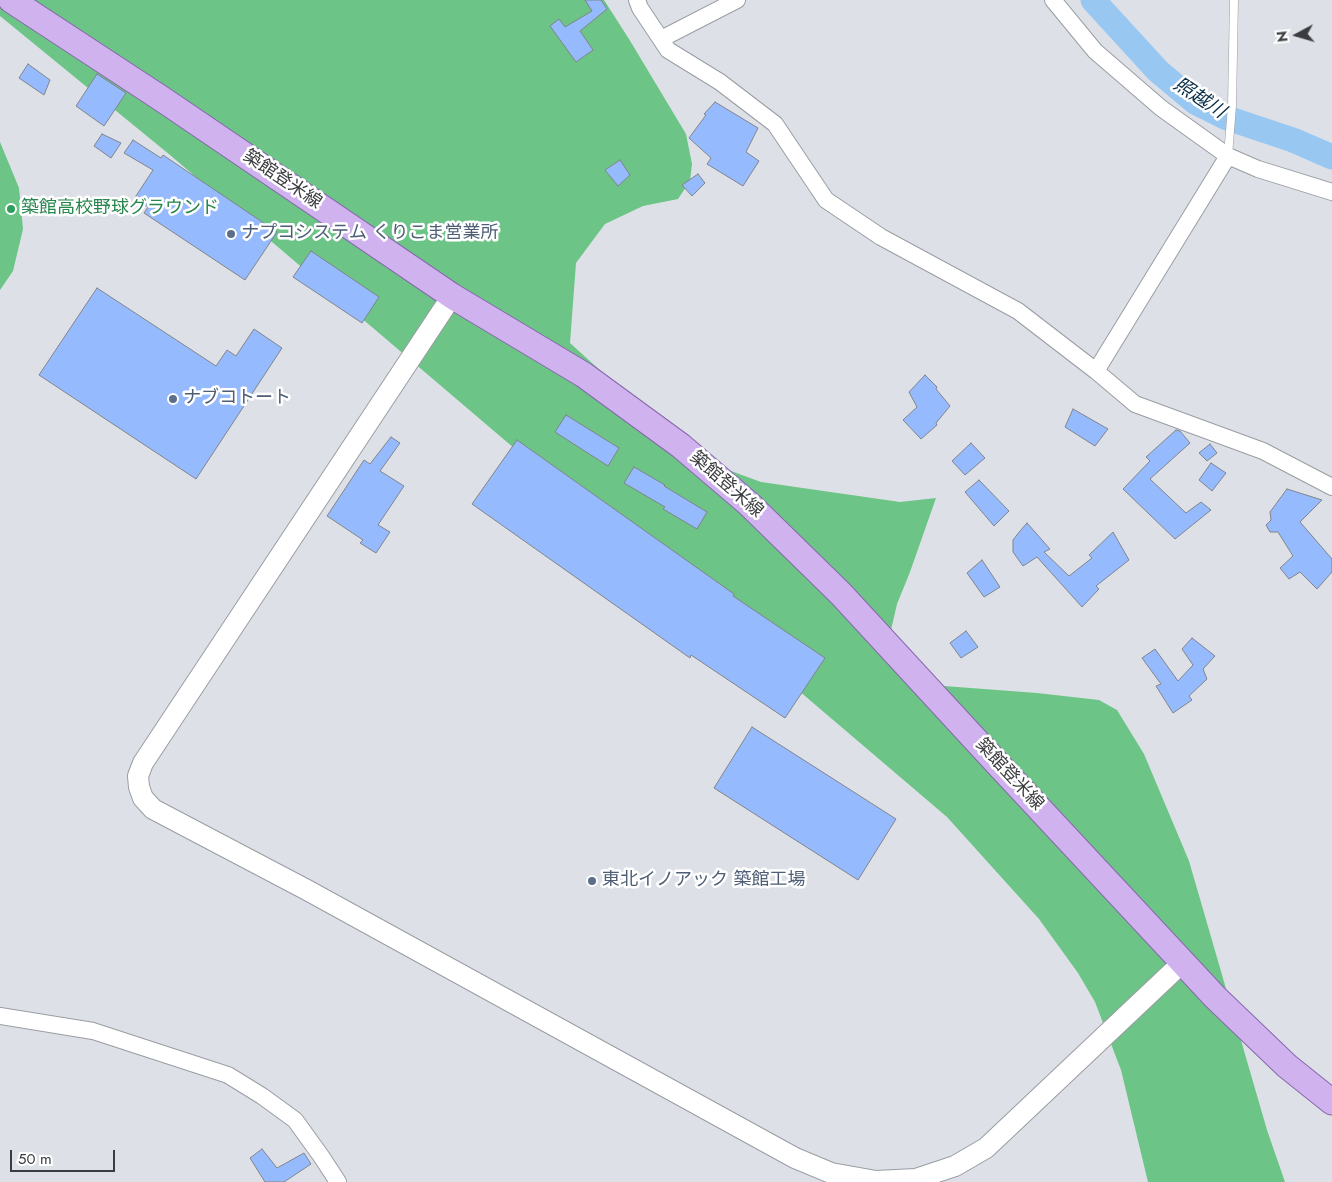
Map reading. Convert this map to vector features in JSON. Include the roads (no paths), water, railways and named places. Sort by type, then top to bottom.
[{"type":"main road","name":"築館登米線","points":[[11,0],[452,296],[584,375],[681,446],[749,504],[841,594],[1216,997],[1287,1066],[1332,1102]]},
{"type":"street","points":[[636,0],[668,50],[720,82],[775,124],[826,200],[881,237],[1018,311],[1096,371],[1135,404],[1263,451],[1332,487]]},
{"type":"street","points":[[661,39],[737,0]]},
{"type":"street","points":[[1053,0],[1095,51],[1161,108],[1228,156],[1258,169],[1332,192]]},
{"type":"street","points":[[1096,371],[1228,156]]},
{"type":"street","points":[[452,296],[143,763],[138,776],[139,787],[143,798],[153,809],[308,890],[795,1158],[831,1173],[876,1181],[916,1179],[955,1166],[986,1148],[1183,962]]},
{"type":"street","points":[[0,1016],[93,1032],[228,1075],[262,1096],[295,1120],[338,1182]]},
{"type":"lane","points":[[1228,156],[1232,106],[1234,0]]},
{"type":"waterway","name":"照越川","points":[[1093,0],[1158,71],[1195,102],[1227,118],[1293,140],[1332,157]]},
{"type":"place","name":"築館高校野球グラウンド","points":[[11,209]]},
{"type":"place","name":"ナプコシステム くりこま営業所","points":[[231,234]]},
{"type":"place","name":"ナブコトート","points":[[173,399]]},
{"type":"place","name":"東北イノアック 築館工場","points":[[592,881]]}]
